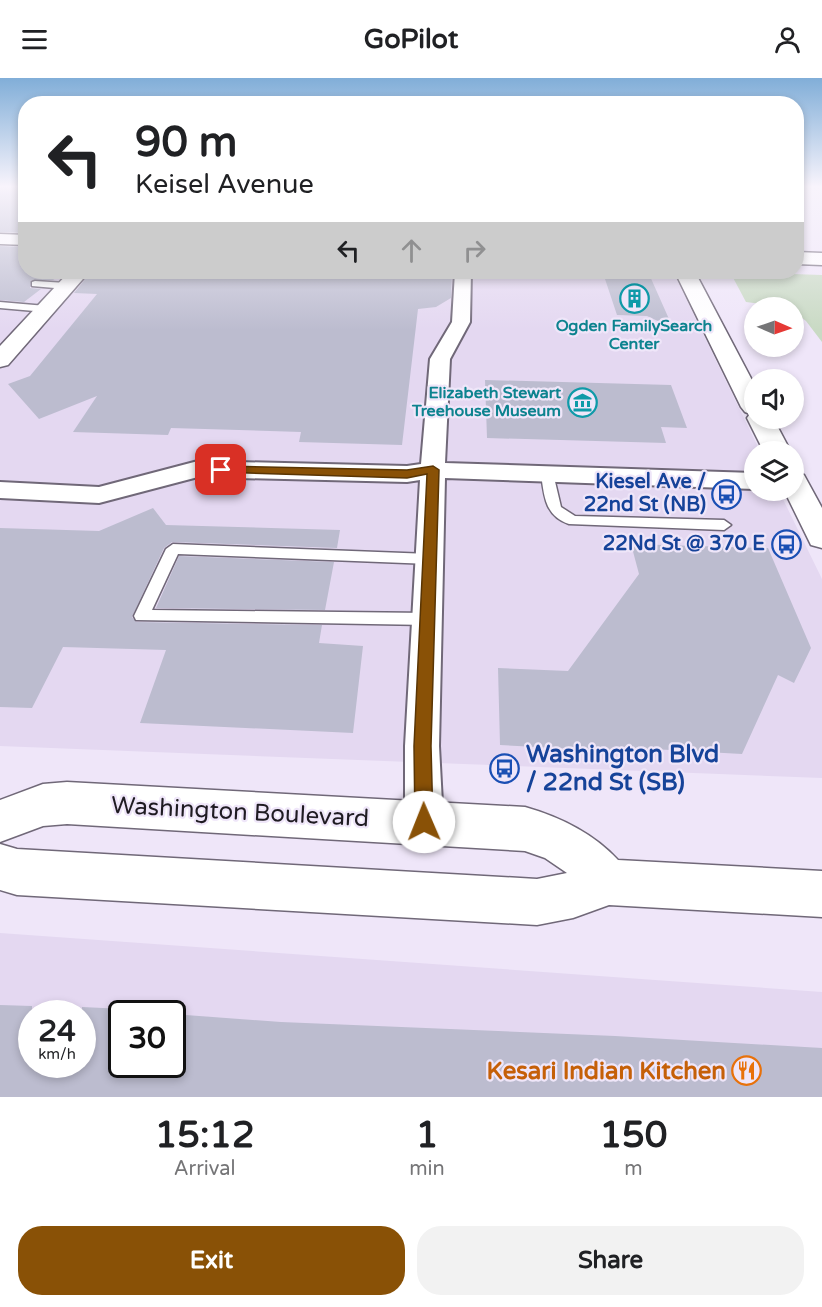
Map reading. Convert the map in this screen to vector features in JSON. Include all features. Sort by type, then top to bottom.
[{"type":"main road","points":[[0,239],[18,240]]},
{"type":"main road","points":[[804,258],[822,259]]},
{"type":"main road","points":[[0,360],[73,279]]},
{"type":"main road","points":[[689,279],[744,387]]},
{"type":"main road","points":[[804,501],[822,537]]},
{"type":"main road","name":"Washington Boulevard","points":[[0,821],[44,805],[67,803],[525,829],[544,834],[579,853],[608,882]]},
{"type":"main road","points":[[0,867],[28,873],[537,902],[564,899],[608,882],[822,894]]},
{"type":"street","points":[[424,822],[422,746],[433,470],[440,359],[461,322],[463,279]]},
{"type":"street","points":[[0,490],[99,495],[198,469],[407,474],[433,470],[744,481]]},
{"type":"lane","points":[[35,284],[73,279]]},
{"type":"lane","points":[[0,305],[46,309]]},
{"type":"lane","points":[[547,473],[552,503],[556,513],[564,519],[724,525]]},
{"type":"lane","points":[[428,619],[142,616],[173,549],[430,559]]},
{"type":"shaded area","points":[[0,247],[18,264],[18,279],[676,279],[744,418],[744,429],[749,429],[755,441],[744,441],[744,501],[784,501],[822,579],[822,778],[0,746]]},
{"type":"shaded area","points":[[0,933],[822,992],[822,1097],[0,1097]]},
{"type":"green space","points":[[804,274],[822,275],[822,342],[804,320],[804,297],[744,298],[734,279],[804,279]]},
{"type":"building","points":[[0,246],[18,247],[18,279],[55,279],[31,280],[30,288],[41,289],[24,302],[0,300]]},
{"type":"building","points":[[85,279],[452,279],[451,298],[436,307],[418,309],[402,445],[299,442],[301,432],[171,428],[168,435],[73,432],[97,396],[39,419],[8,384],[30,376],[97,294],[74,293]]},
{"type":"building","name":"Ogden FamilySearch Center","points":[[605,279],[651,279],[673,328],[647,316],[617,315]]},
{"type":"building","name":"Elizabeth Stewart Treehouse Museum","points":[[485,380],[671,385],[687,428],[661,427],[666,443],[487,438]]},
{"type":"building","points":[[153,508],[166,525],[340,530],[337,548],[172,542],[164,548],[132,617],[136,622],[322,625],[319,643],[363,646],[353,733],[140,723],[166,650],[63,647],[32,708],[0,707],[0,528],[99,531]]},
{"type":"building","points":[[631,544],[768,548],[811,648],[794,683],[778,675],[742,754],[652,749],[649,753],[500,745],[498,668],[568,671],[639,574]]},
{"type":"building","points":[[179,556],[334,562],[325,610],[156,608]]},
{"type":"building","points":[[0,1005],[18,1006],[18,1078],[96,1078],[96,1008],[108,1008],[108,1078],[186,1078],[186,1015],[281,1022],[615,1036],[822,1048],[822,1097],[0,1097]]},
{"type":"place","name":"Ogden FamilySearch Center","points":[[634,298]]},
{"type":"place","name":"Elizabeth Stewart Treehouse Museum","points":[[582,402]]},
{"type":"place","name":"Kiesel Ave / 22nd St (NB)","points":[[727,494]]},
{"type":"place","name":"22Nd St @ 370 E","points":[[786,544]]},
{"type":"place","name":"Washington Blvd / 22nd St (SB)","points":[[505,768]]},
{"type":"place","name":"Kesari Indian Kitchen","points":[[747,1071]]},
{"type":"route","points":[[221,470],[407,474],[433,470],[422,746],[424,822]]}]
